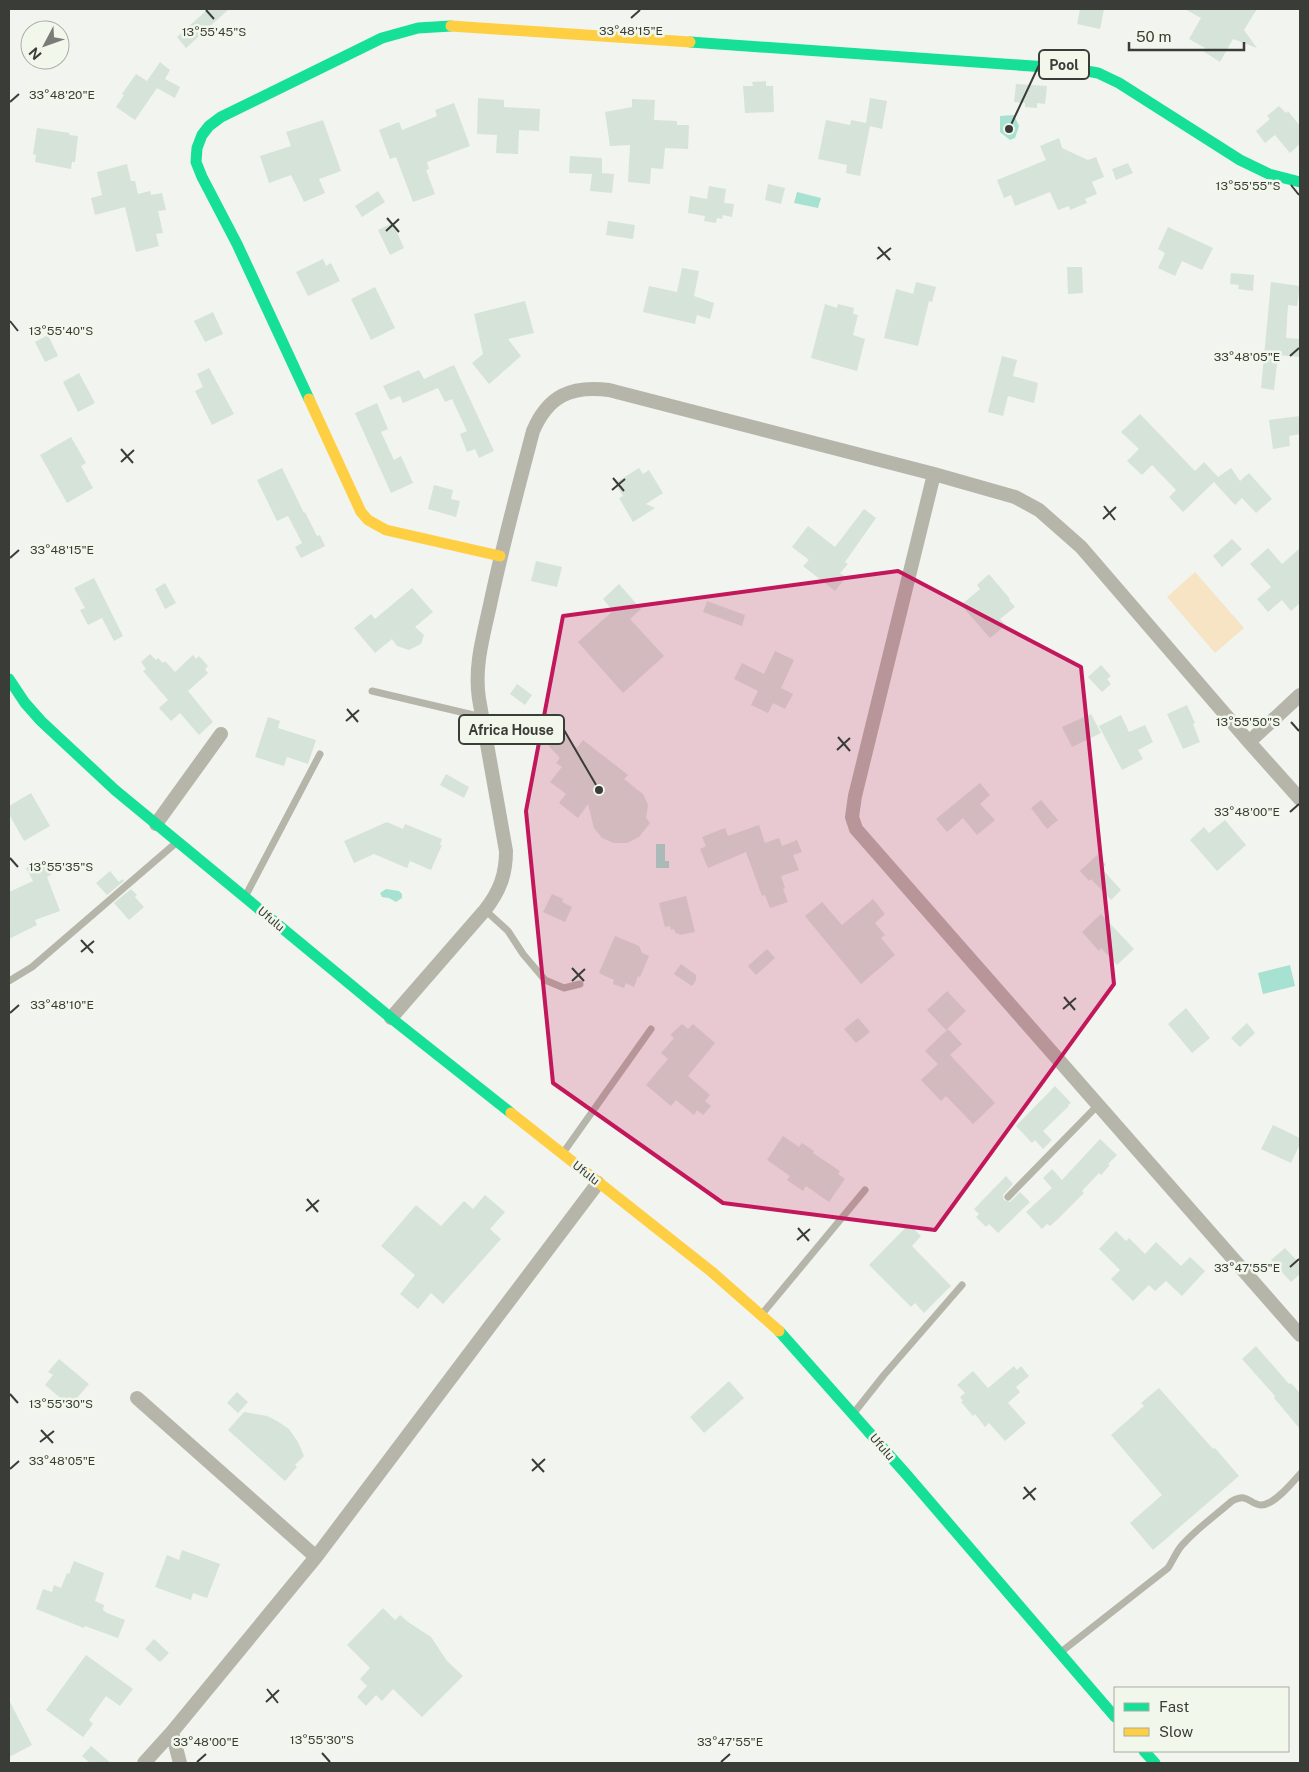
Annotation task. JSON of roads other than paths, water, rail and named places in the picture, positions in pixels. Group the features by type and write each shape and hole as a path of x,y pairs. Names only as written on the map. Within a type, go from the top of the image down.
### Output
{"street":[{"path":"500,556 386,530 368,520 361,512 237,244 196,162 197,148 205,130 221,116 403,29 426,25 456,26 1074,69 1098,73 1120,83 1244,162 1287,181 1300,182"},
{"path":"391,1018 485,910 495,897 505,873 506,856 503,826 477,686 477,664 500,556 533,431 537,421 552,403 562,395 583,388 609,390 934,474 1015,497 1039,510 1060,526 1081,547 1248,742 1300,799"},
{"path":"934,474 852,807 853,823 861,836 1300,1335"},
{"name":"Ufulu","path":"9,679 25,703 41,721 116,790 177,842 391,1018 712,1272 762,1315 853,1414 1114,1716"},
{"path":"1248,742 1300,695"},
{"path":"156,824 221,734"},
{"path":"144,1763 172,1732 316,1557 598,1183"},
{"path":"137,1398 316,1557"},
{"path":"172,1732 180,1763"},
{"path":"1145,1752 1155,1763"}],"lane":[{"path":"372,690 482,717"},
{"path":"245,898 320,754"},
{"path":"9,981 32,967 177,842"},
{"path":"485,910 508,931 522,954 545,980 564,988 580,984"},
{"path":"562,1154 651,1029"},
{"path":"1008,1197 1098,1105"},
{"path":"762,1315 865,1190"},
{"path":"853,1414 884,1374 962,1286"},
{"path":"1060,1653 1168,1568 1185,1541 1232,1501 1239,1497 1247,1498 1262,1505 1269,1503 1300,1474"}],"place":[{"name":"Pool","path":"1009,129"},
{"name":"Africa House","path":"599,790"}]}
